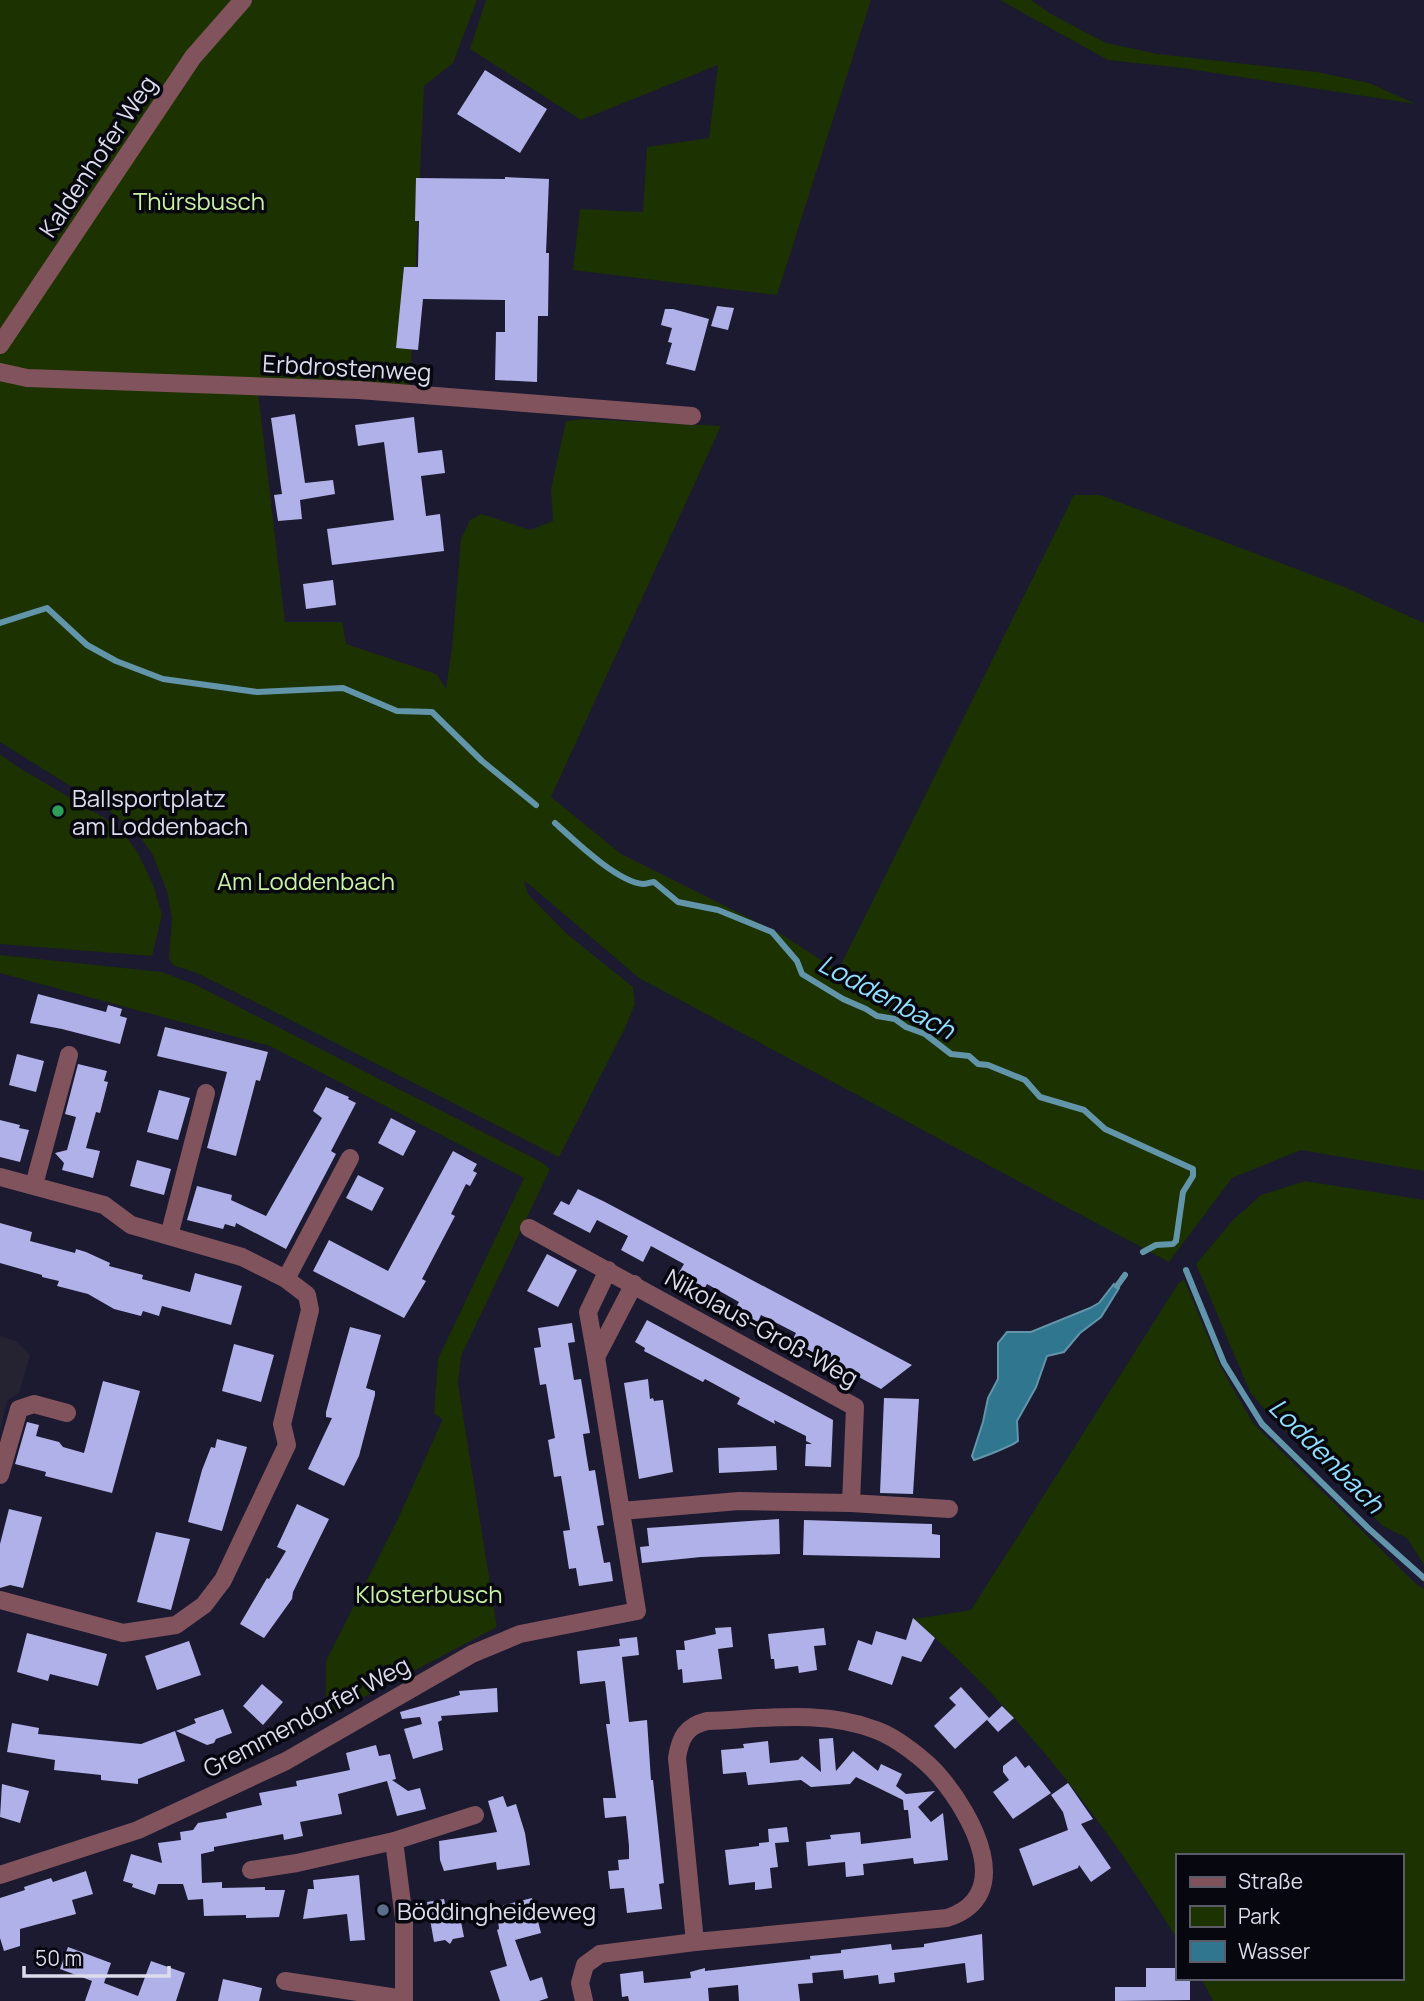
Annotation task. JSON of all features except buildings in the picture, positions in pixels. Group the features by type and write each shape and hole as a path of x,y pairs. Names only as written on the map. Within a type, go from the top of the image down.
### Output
{"street":[{"name":"Kaldenhofer Weg","path":"0,345 192,57 243,0"},
{"name":"Erbdrostenweg","path":"0,372 27,378 359,390 692,415"},
{"path":"34,1185 69,1055"},
{"path":"169,1236 206,1093"},
{"path":"286,1279 350,1158"},
{"path":"0,1177 104,1205 131,1225 242,1257 286,1279 307,1295 310,1310 282,1424 287,1445 223,1580 204,1605 176,1625 123,1633 0,1600"},
{"name":"Nikolaus-Groß-Weg","path":"529,1228 855,1407 850,1503"},
{"path":"608,1270 588,1312 621,1511 739,1501 850,1503 949,1509"},
{"name":"Nikolaus-Groß-Weg","path":"596,1357 634,1284"},
{"path":"0,1475 19,1409 34,1404 67,1413"},
{"name":"Gremmendorfer Weg","path":"0,1875 138,1830 286,1761 472,1654 520,1634 637,1611 621,1511"},
{"path":"584,2001 580,1983 585,1965 600,1954 695,1942 947,1918 962,1913 977,1898 985,1877 983,1857 976,1836 957,1800 939,1775 915,1754 877,1730 827,1717 707,1721 695,1724 686,1731 679,1744 677,1758 695,1942"},
{"path":"251,1870 394,1842 475,1815"},
{"path":"285,1981 404,2000 404,1919 394,1842"}],"shaded area":[{"path":"0,1336 16,1341 30,1355 19,1393 7,1401 0,1430"}],"green space":[{"path":"0,0 477,0 453,63 424,86 410,389 258,392 285,622 342,622 346,644 433,673 446,689 461,539 470,520 482,514 530,530 553,521 551,489 566,421 586,419 721,426 551,797 621,854 781,934 838,971 1074,495 1100,495 1344,587 1424,623 1424,1171 1301,1150 1232,1178 1169,1262 639,978 524,880 528,894 567,934 633,987 635,1004 624,1030 559,1157 199,974 173,965 169,958 172,919 168,894 153,855 136,831 104,807 0,742"},
{"path":"486,0 871,0 777,295 573,270 580,209 643,212 647,147 709,138 718,65 581,120 470,49"},
{"path":"1000,0 1031,0 1051,14 1106,43 1158,54 1317,72 1369,83 1416,104 1182,68 1108,60"},
{"path":"0,754 103,817 124,834 138,853 154,887 162,915 152,956 0,944"},
{"name":"Klosterbusch","path":"0,955 162,972 196,985 550,1169 461,1356 458,1384 497,1627 326,1717 326,1661 397,1521 443,1419 434,1414 438,1359 524,1178 270,1046 0,973"},
{"path":"1305,1181 1424,1200 1424,1565 1407,1538 1383,1526 1272,1418 1250,1392 1196,1264 1233,1220 1261,1195"},
{"path":"1184,1279 1220,1366 1253,1423 1424,1589 1424,2001 1213,2001 1202,1980 1403,1980 1403,1854 1176,1854 1176,1937 1120,1852 1058,1769 989,1691 914,1619 971,1610 1178,1284"}],"water":[{"path":"1114,1284 1119,1288 1101,1317 1080,1333 1064,1352 1047,1356 1036,1387 1017,1421 1018,1441 974,1460 972,1456 988,1398 998,1379 998,1343 1007,1332 1031,1332 1090,1308 1099,1303"}],"waterway":[{"name":"Loddenbach","path":"0,623 47,608 87,645 116,661 163,679 257,692 343,688 397,711 432,712 482,761 536,805"},
{"name":"Loddenbach","path":"555,823 596,859 621,876 643,884 654,882 678,902 718,910 772,932 797,961 802,974 843,999 877,1016 895,1019 906,1027 925,1034 951,1054 969,1056 978,1064 988,1065 1025,1080 1040,1097 1084,1110 1105,1129 1193,1169 1193,1176 1183,1192 1176,1241 1173,1244 1156,1245 1143,1252"},
{"name":"Loddenbach","path":"1186,1270 1224,1363 1262,1424 1368,1528 1424,1578"},
{"path":"1117,1286 1125,1275"}],"place":[{"name":"Ballsportplatz am Loddenbach","path":"58,811"},
{"name":"Böddingheideweg","path":"383,1910"}],"park label":[{"name":"Thürsbusch","path":"199,200"},
{"name":"Am Loddenbach","path":"306,880"}]}
